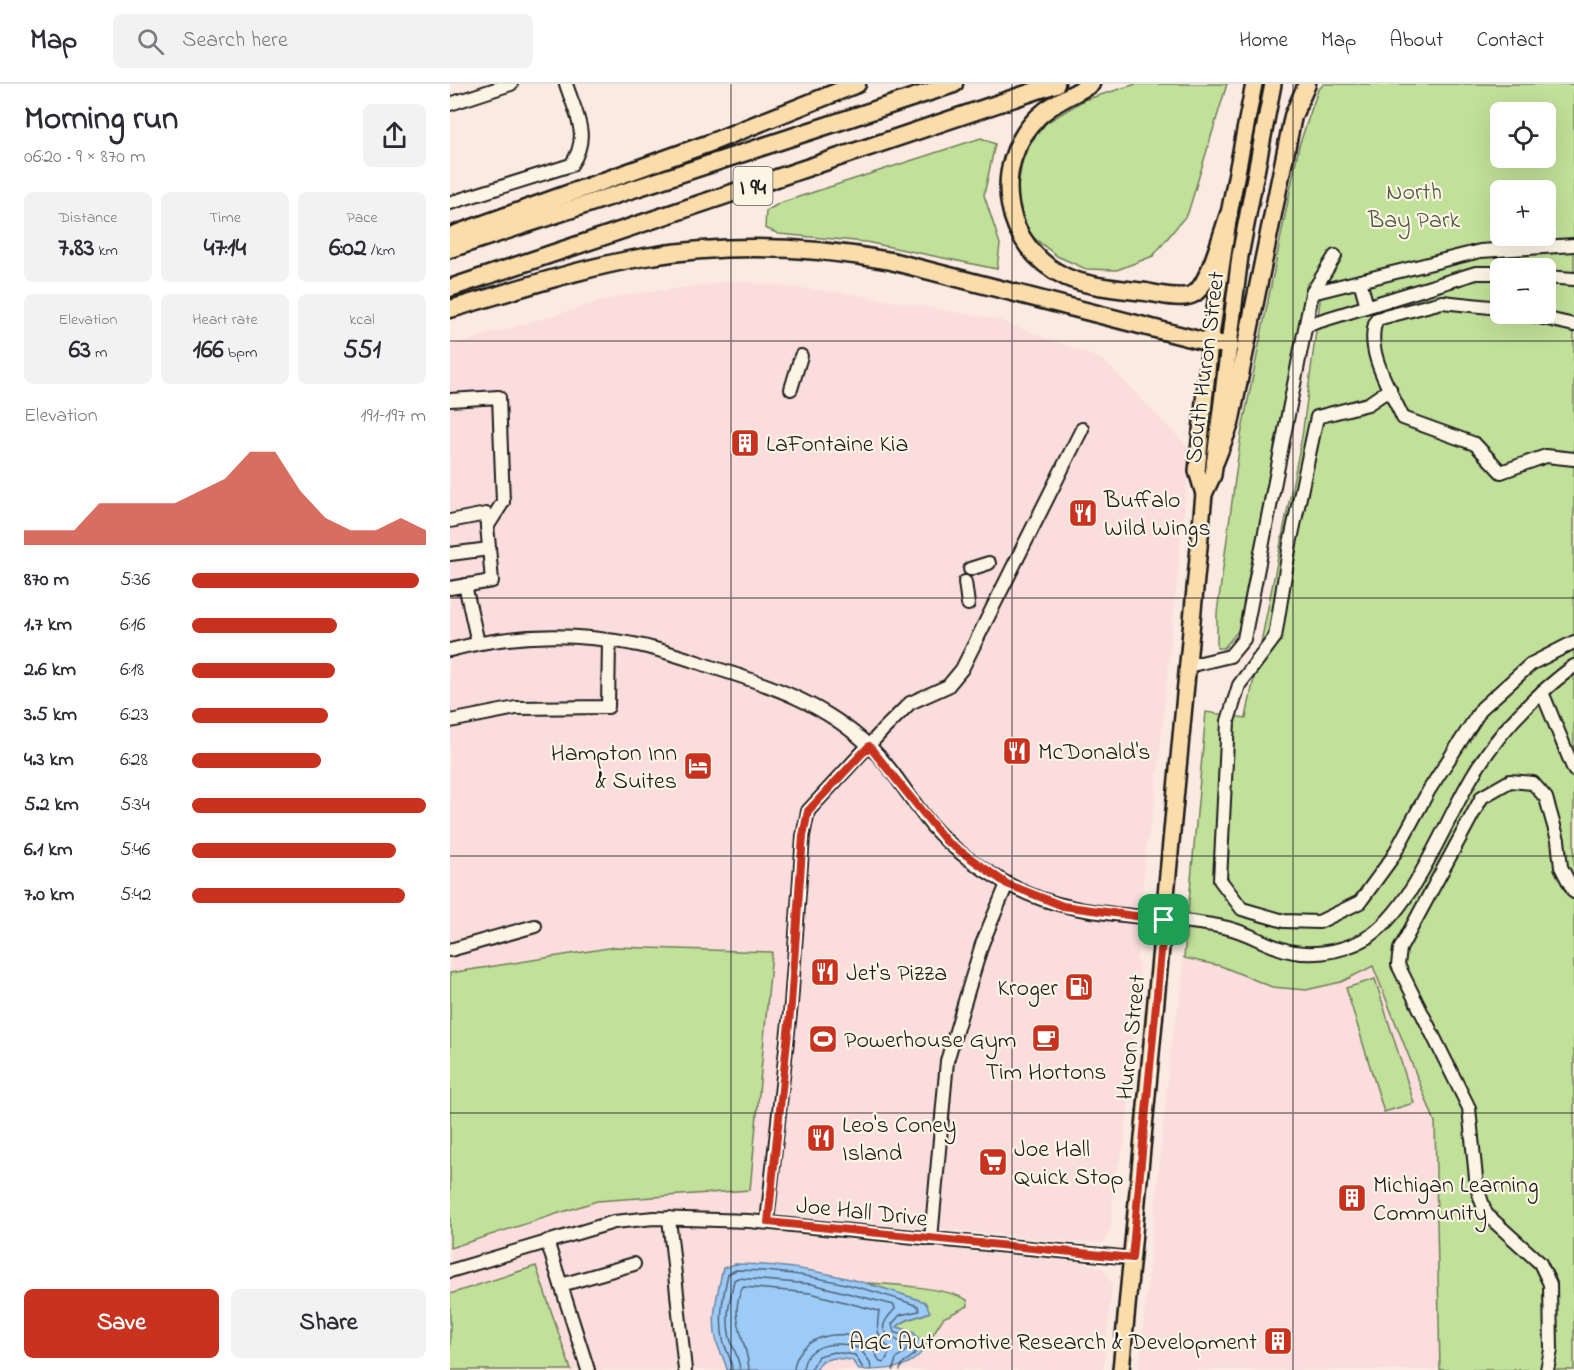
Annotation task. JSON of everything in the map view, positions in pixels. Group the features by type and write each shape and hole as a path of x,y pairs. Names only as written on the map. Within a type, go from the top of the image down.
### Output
{"highway":[{"path":"450,236 707,144 857,84"},
{"name":"I 94","path":"450,249 954,84"},
{"name":"I 94","path":"450,288 1056,84"},
{"path":"1091,84 1051,106 1037,118 1021,139 1010,165 1007,190 1016,230 1028,248 1044,265 1067,277 1084,282 1170,296 1192,294 1203,284 1228,214"},
{"path":"1215,462 1230,424 1291,126 1307,84"},
{"path":"450,309 644,257 714,249 768,247 851,254 891,261 1210,343 1230,345"}],"main road":[{"name":"South Huron Street","path":"1204,494 1197,471 1210,343 1228,214 1254,84"},
{"name":"South Huron Street","path":"1204,494 1213,475 1242,245 1273,84"},
{"name":"Huron Street","path":"1121,1370 1204,494"}],"street":[{"path":"450,104 511,84"},
{"path":"450,203 571,165 579,153 583,137 566,84"},
{"path":"1312,293 1480,251 1574,245"},
{"path":"1188,666 1230,656 1244,639 1312,293 1335,256"},
{"path":"1307,325 1476,273 1490,273"},
{"path":"1556,278 1574,279"},
{"path":"1360,281 1367,306"},
{"path":"1490,307 1442,302 1377,319 1372,329 1377,360 1403,418 1475,444 1501,472 1546,456 1574,459"},
{"path":"1556,321 1574,325"},
{"path":"791,389 801,356"},
{"path":"1390,388 1368,405 1317,417 1290,544 1275,637 1239,685 1228,721 1220,880 1242,909 1284,921 1319,922 1360,902 1392,858 1430,790 1482,708 1531,664 1574,642"},
{"path":"450,400 499,397 503,502 487,527"},
{"path":"768,1222 791,1004 804,828 808,811 910,703 948,686 962,669 1082,429"},
{"path":"450,521 486,514 492,581 450,588"},
{"path":"450,554 489,549"},
{"path":"970,569 989,562"},
{"path":"965,582 968,604"},
{"path":"465,585 478,643"},
{"path":"450,650 478,643 546,636 634,644 784,692 830,715 869,746 946,841 1007,884 1063,906 1231,929 1295,952 1332,951 1363,940 1384,926 1405,897 1475,771 1500,734 1542,692 1574,666"},
{"path":"450,722 516,708 608,707 609,641"},
{"path":"1542,692 1574,770"},
{"path":"1547,1370 1551,1350 1550,1284 1540,1263 1486,1214 1477,1188 1469,1108 1398,965 1405,939 1482,797 1510,781 1533,783 1546,798 1558,840 1561,867 1574,892"},
{"path":"931,1239 946,1061 982,944 1007,884"},
{"path":"450,950 535,926"},
{"path":"669,1218 685,1370"},
{"name":"Joe Hall Drive","path":"450,1271 614,1222 669,1218 768,1222 1132,1258"},
{"path":"547,1241 588,1370"},
{"path":"561,1285 634,1264"}],"shaded area":[{"path":"735,281 850,294 996,319 1103,360 1190,449 1154,807 1146,846 1137,958 1140,978 1124,1145 1115,1174 1110,1228 1106,1238 1101,1243 1089,1243 748,1211 747,1230 1079,1262 1103,1268 1112,1284 1103,1370 450,1370 450,346 620,296"},
{"path":"1184,958 1221,966 1272,987 1341,982 1373,965 1435,1122 1440,1370 1139,1370 1172,1037 1181,998"}],"green space":[{"path":"1136,84 1227,84 1188,213 1153,256 1117,270 1086,269 1057,256 1028,233 1016,198 1024,151 1046,123 1084,100"},
{"name":"North Bay Park","path":"1324,84 1574,84 1574,1370 1440,1370 1435,1122 1373,966 1341,982 1306,990 1272,987 1221,966 1184,958 1206,712 1246,718 1302,437 1323,278 1307,283 1238,631 1224,648 1217,648 1217,613 1241,435 1299,146 1318,90"},
{"path":"981,138 995,144 984,195 1000,244 997,269 866,242 779,234 765,228 766,211 780,203"},
{"path":"615,947 772,952 750,1190 597,1201 450,1248 450,973"},
{"path":"1375,979 1414,1103 1384,1112 1346,988"},
{"path":"536,1266 571,1370 450,1370 450,1294"},
{"path":"867,1283 919,1287 947,1292 967,1300 968,1306 943,1318 925,1347 913,1332 897,1327 929,1312 925,1302"}],"water":[{"path":"735,1264 808,1270 855,1280 925,1302 930,1312 908,1320 897,1327 913,1332 925,1347 913,1360 888,1369 859,1370 852,1360 834,1358 822,1361 816,1370 727,1370 717,1343 714,1324 723,1268"}],"place":[{"name":"LaFontaine Kia","path":"745,443"},
{"name":"Buffalo Wild Wings","path":"1083,513"},
{"name":"McDonald's","path":"1017,751"},
{"name":"Hampton Inn & Suites","path":"698,766"},
{"name":"Jet's Pizza","path":"825,972"},
{"name":"Kroger","path":"1079,987"},
{"name":"Tim Hortons","path":"1046,1038"},
{"name":"Powerhouse Gym","path":"823,1039"},
{"name":"Leo's Coney Island","path":"821,1138"},
{"name":"Joe Hall Quick Stop","path":"993,1162"},
{"name":"Michigan Learning Community","path":"1352,1198"},
{"name":"AGC Automotive Research & Development","path":"1278,1341"}],"route":[{"path":"869,746 946,841 1007,884 1063,906 1164,920 1132,1258 768,1222 791,1004 800,866 808,811 869,746"}]}
